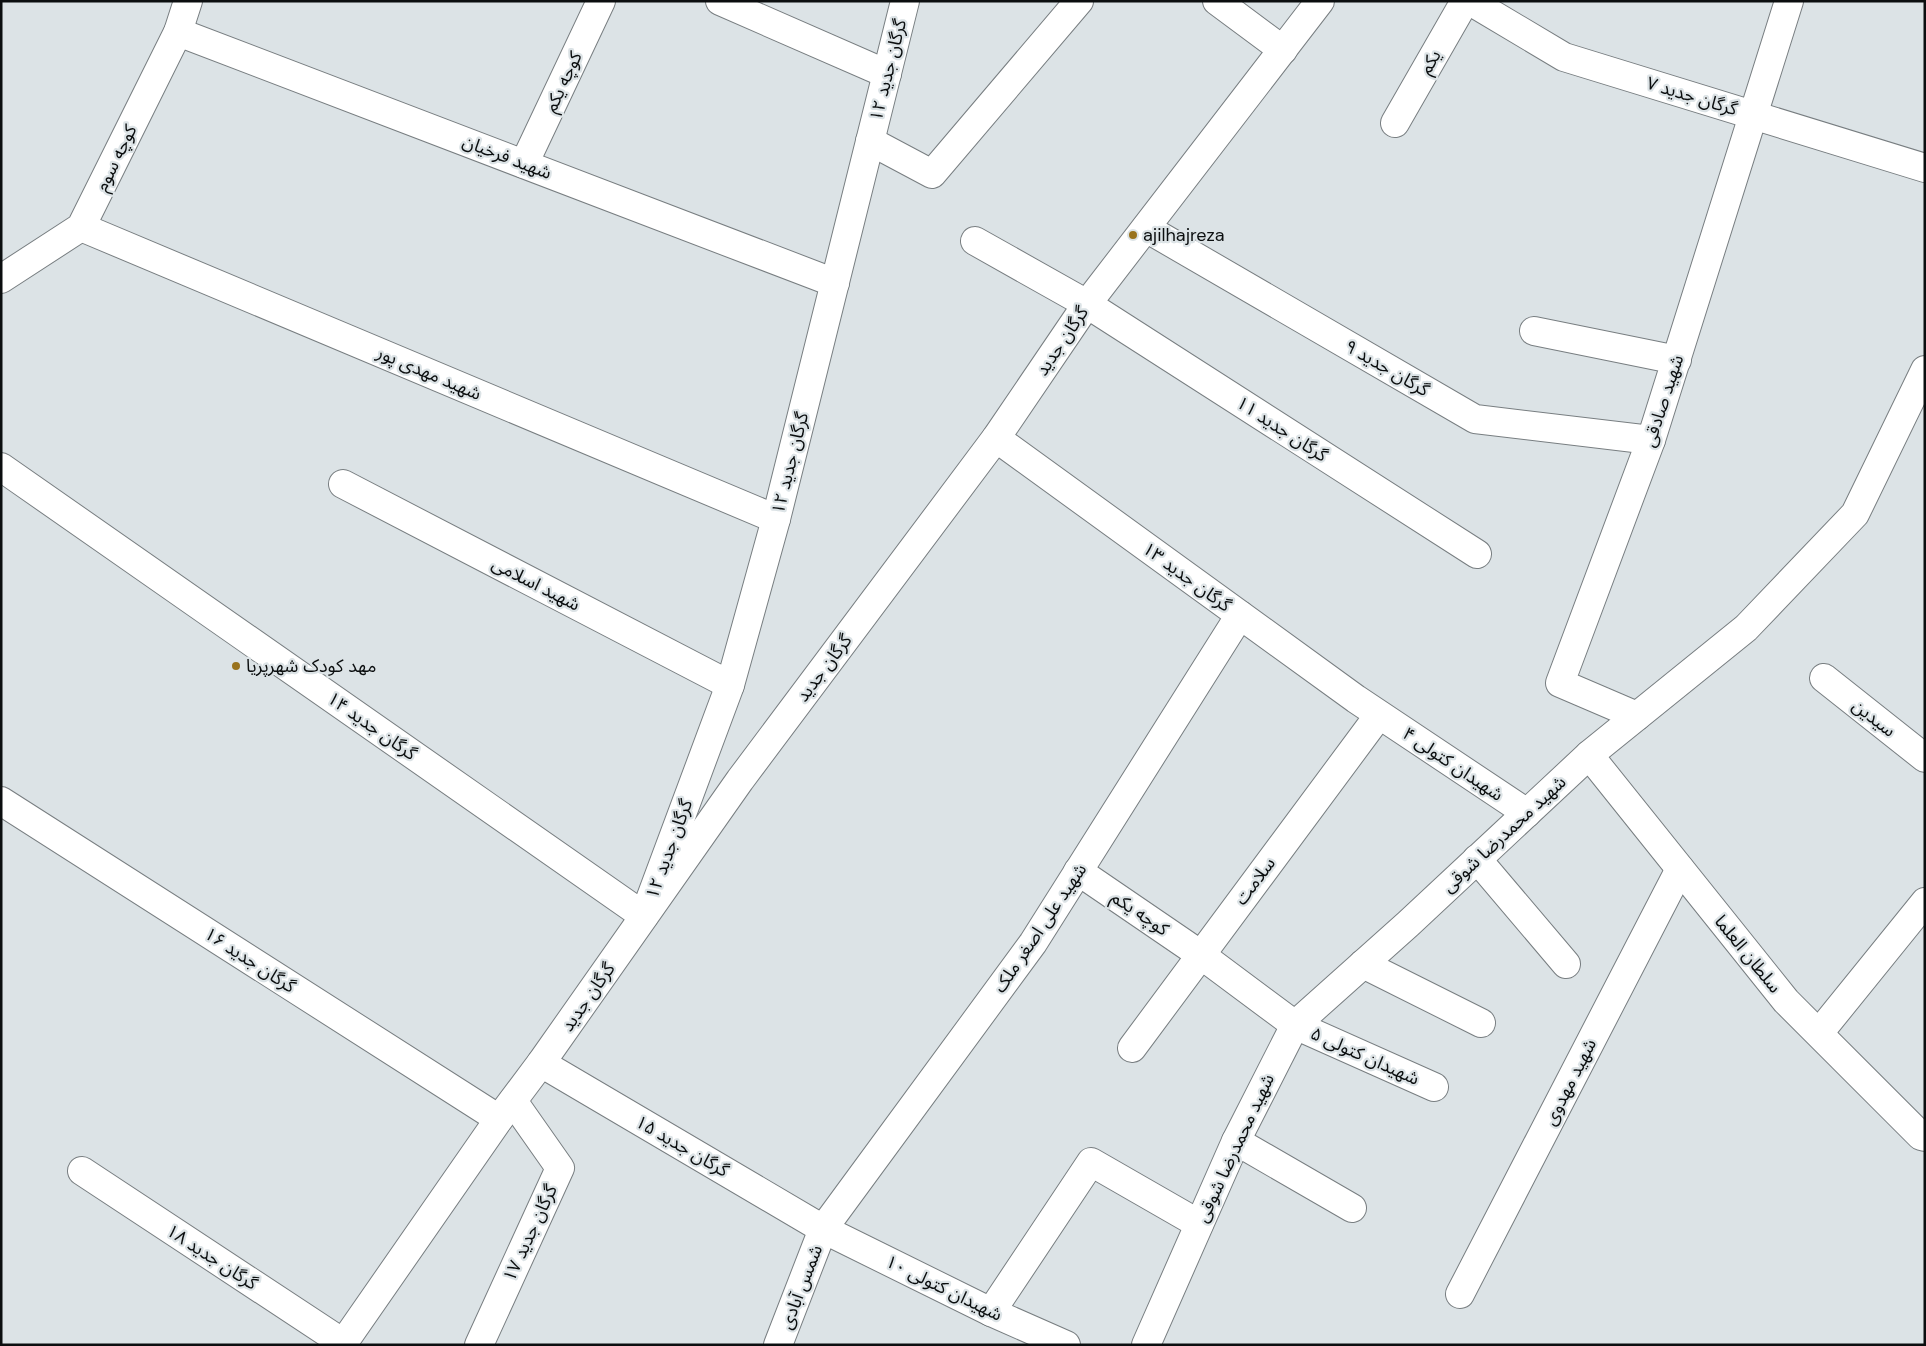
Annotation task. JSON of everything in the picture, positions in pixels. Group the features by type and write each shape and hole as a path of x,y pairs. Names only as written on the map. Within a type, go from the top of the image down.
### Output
{"street":[{"name":"کوچه سوم","path":"81,227 178,32 188,1"},
{"name":"کوچه یکم","path":"524,164 602,1"},
{"path":"720,1 887,74"},
{"name":"گرگان جدید ۱۲","path":"644,916 730,685 776,519 905,1"},
{"path":"870,141 932,174 1079,1"},
{"path":"1217,1 1283,50"},
{"name":"گرگان جدید","path":"342,1344 746,772 996,438 1087,304 1320,1"},
{"name":"یکم","path":"1395,123 1465,1"},
{"name":"گرگان جدید ۷","path":"1470,1 1564,57 1925,168"},
{"name":"شهید صادقی","path":"1637,716 1560,683 1651,440 1789,1"},
{"name":"شهید فرخیان","path":"178,32 835,283"},
{"path":"1,278 81,227"},
{"name":"شهید مهدی پور","path":"81,227 776,519"},
{"name":"گرگان جدید ۹","path":"1146,228 1475,419 1651,440"},
{"name":"گرگان جدید ۱۱","path":"975,241 1087,304 1477,554"},
{"path":"1534,331 1677,360"},
{"name":"شهید محمدرضا شوقی","path":"1146,1345 1236,1141 1295,1026 1478,859 1588,755 1746,628 1855,514 1925,370"},
{"name":"گرگان جدید ۱۳","path":"996,438 1379,715"},
{"name":"گرگان جدید ۱۴","path":"1,467 644,916"},
{"name":"شهید اسلامی","path":"343,484 730,685"},
{"name":"شهید علی اصغر ملک","path":"824,1229 1033,943 1240,615"},
{"name":"سیدین","path":"1824,678 1925,758"},
{"name":"۴ شهیدان کتولی","path":"1379,715 1527,813"},
{"name":"سلامت","path":"1132,1048 1379,715"},
{"name":"سلطان العلما","path":"1588,755 1786,1001 1921,1136 1925,1137"},
{"name":"گرگان جدید ۱۶","path":"1,801 506,1110"},
{"path":"1478,859 1566,964"},
{"name":"شهید مهدوی","path":"1460,1294 1680,869"},
{"name":"کوچه یکم","path":"1078,871 1201,955 1295,1026"},
{"path":"1819,1033 1925,902"},
{"path":"1363,964 1482,1023"},
{"name":"۵ شهیدان کتولی","path":"1295,1026 1434,1087"},
{"name":"۱۵ گرگان جدید","path":"541,1063 824,1229"},
{"name":"۱۷ گرگان جدید","path":"479,1345 560,1168 506,1110"},
{"path":"1236,1141 1352,1208"},
{"path":"991,1312 1091,1162 1199,1224"},
{"name":"۱۸ گرگان جدید","path":"82,1171 342,1344"},
{"name":"۱۰ شهیدان کتولی","path":"824,1229 991,1312 1066,1345"},
{"name":"شمس آبادی","path":"778,1345 824,1229"}],"place":[{"name":"ajilhajreza","path":"1133,235"},
{"name":"مهد کودک شهرپریا","path":"236,666"}]}
